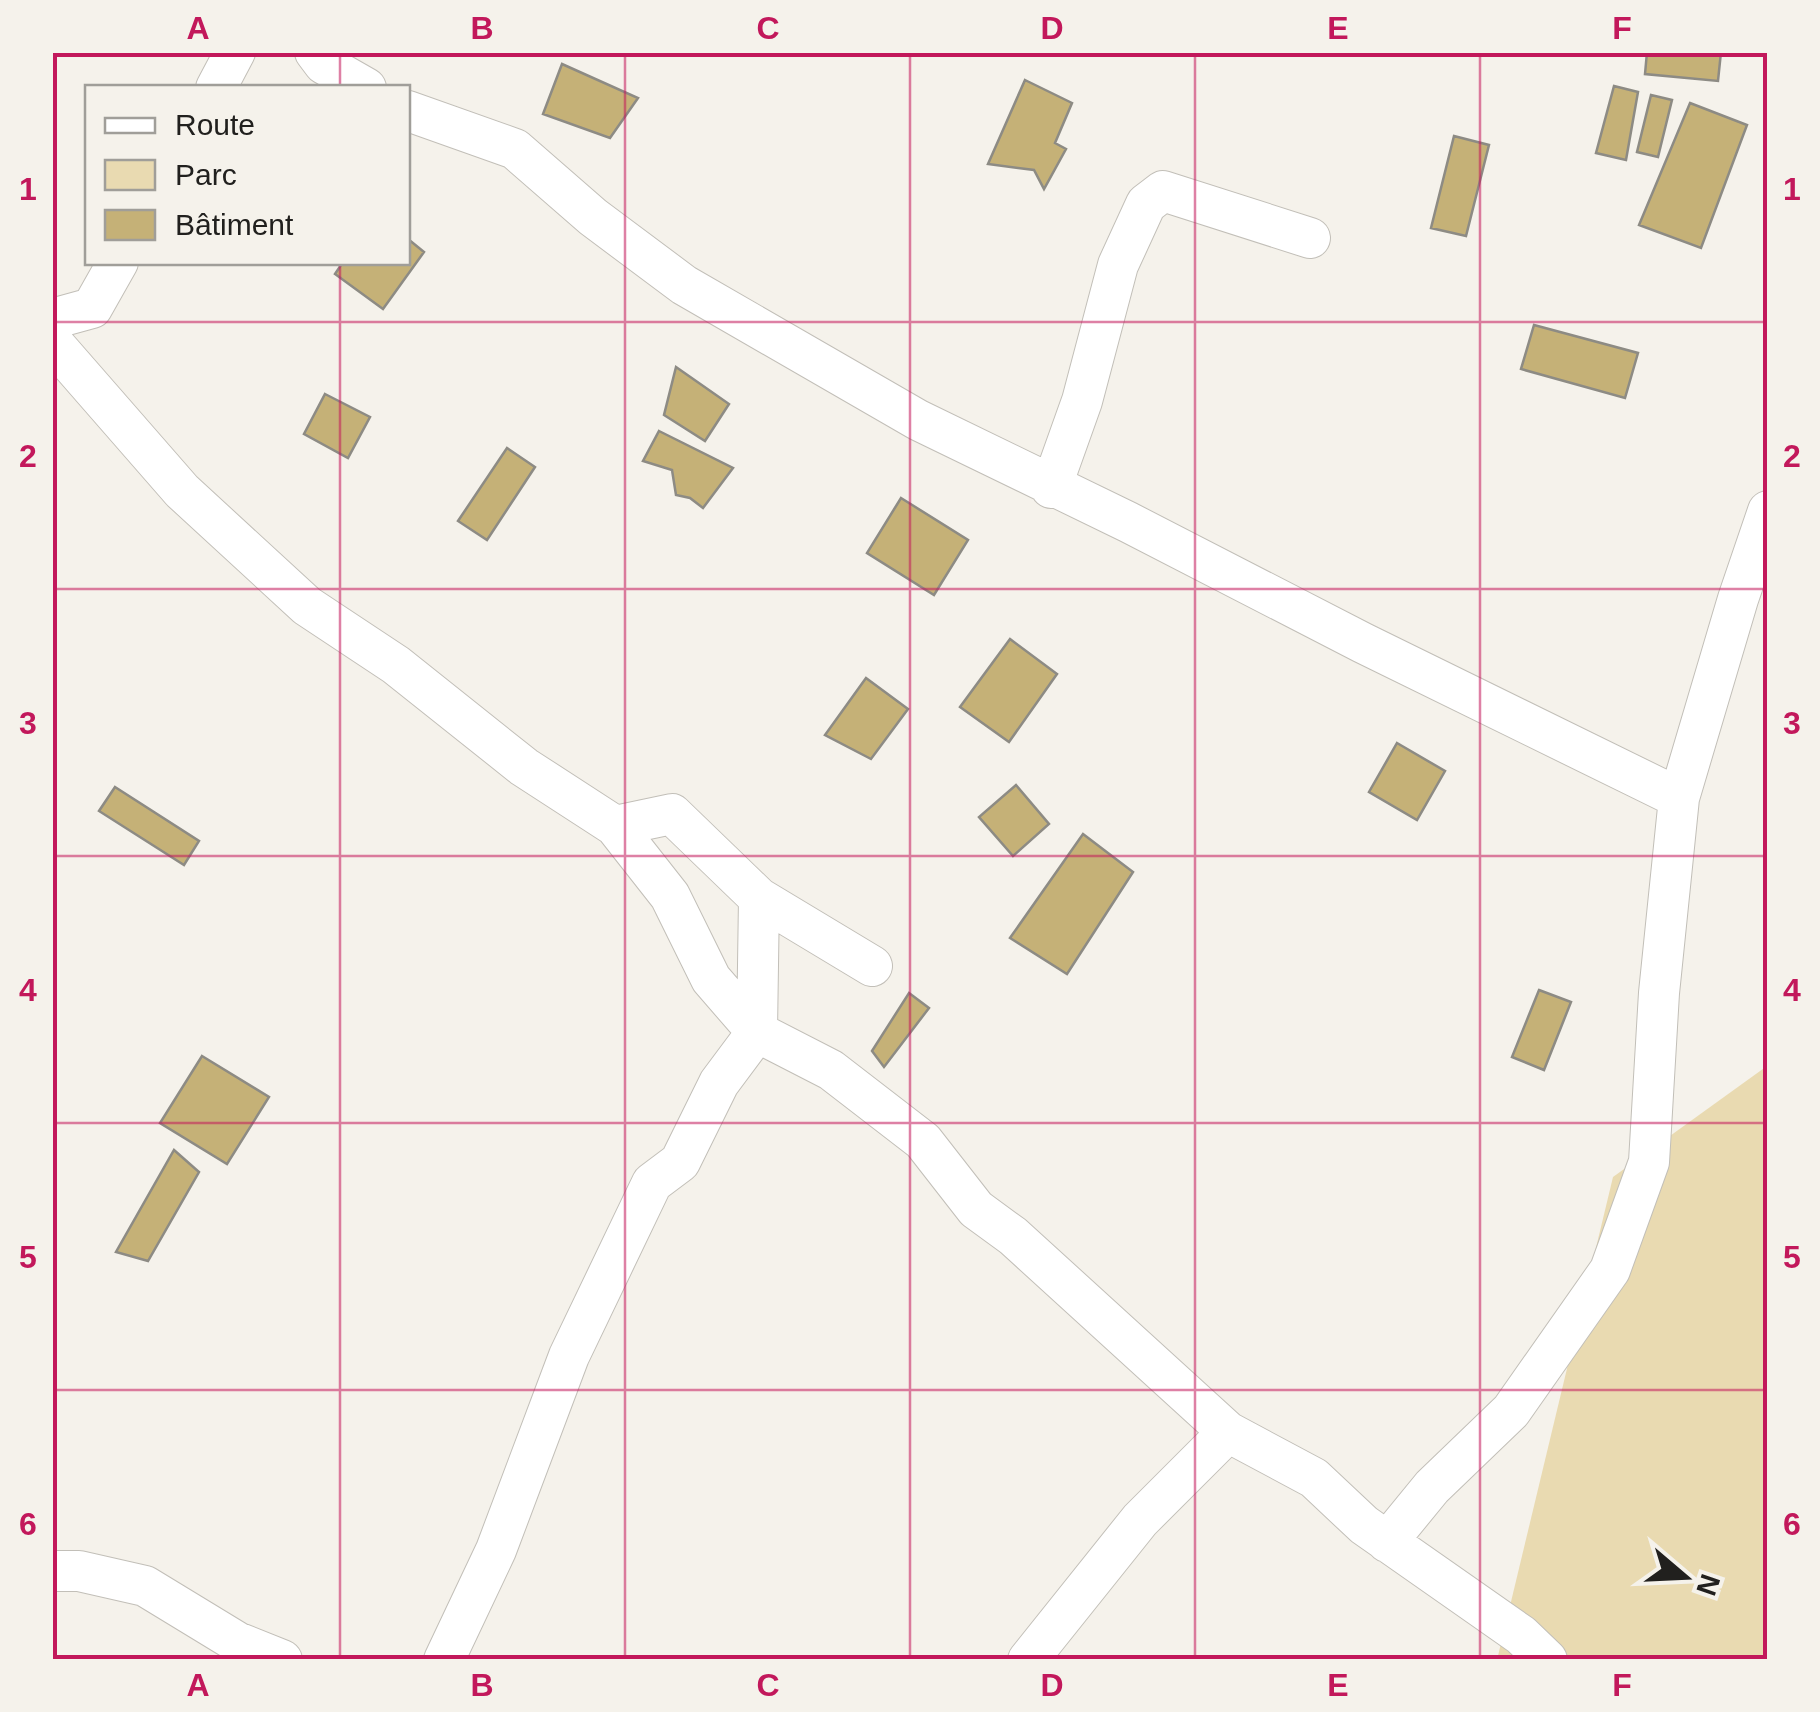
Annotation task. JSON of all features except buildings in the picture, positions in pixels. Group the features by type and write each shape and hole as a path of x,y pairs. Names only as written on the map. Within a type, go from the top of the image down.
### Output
{"street":[{"path":"218,85 235,52"},
{"path":"315,52 324,64 361,85"},
{"path":"410,112 515,148 593,217 684,285 918,420 1362,644 1679,798"},
{"path":"1052,487 1082,401 1118,265 1146,204 1163,191 1310,238"},
{"path":"52,318 92,308 116,265"},
{"path":"52,342 182,490 307,606 396,665 524,767 615,826 670,896 710,978 757,1032 830,1070 923,1141 976,1210 1012,1236 1228,1432 1314,1478 1364,1525 1520,1635 1548,1660"},
{"path":"1387,1542 1432,1487 1511,1411 1610,1270 1649,1162 1679,798 1768,511"},
{"path":"615,826 672,814 759,898 872,966"},
{"path":"444,1660 496,1550 569,1356 652,1184 680,1162 719,1083 757,1032 759,898"},
{"path":"1028,1660 1140,1520 1228,1432"},
{"path":"52,1571 79,1571 145,1586 238,1642 282,1660"}],"green space":[{"path":"1767,1066 1767,1659 1497,1660 1613,1177"}]}
